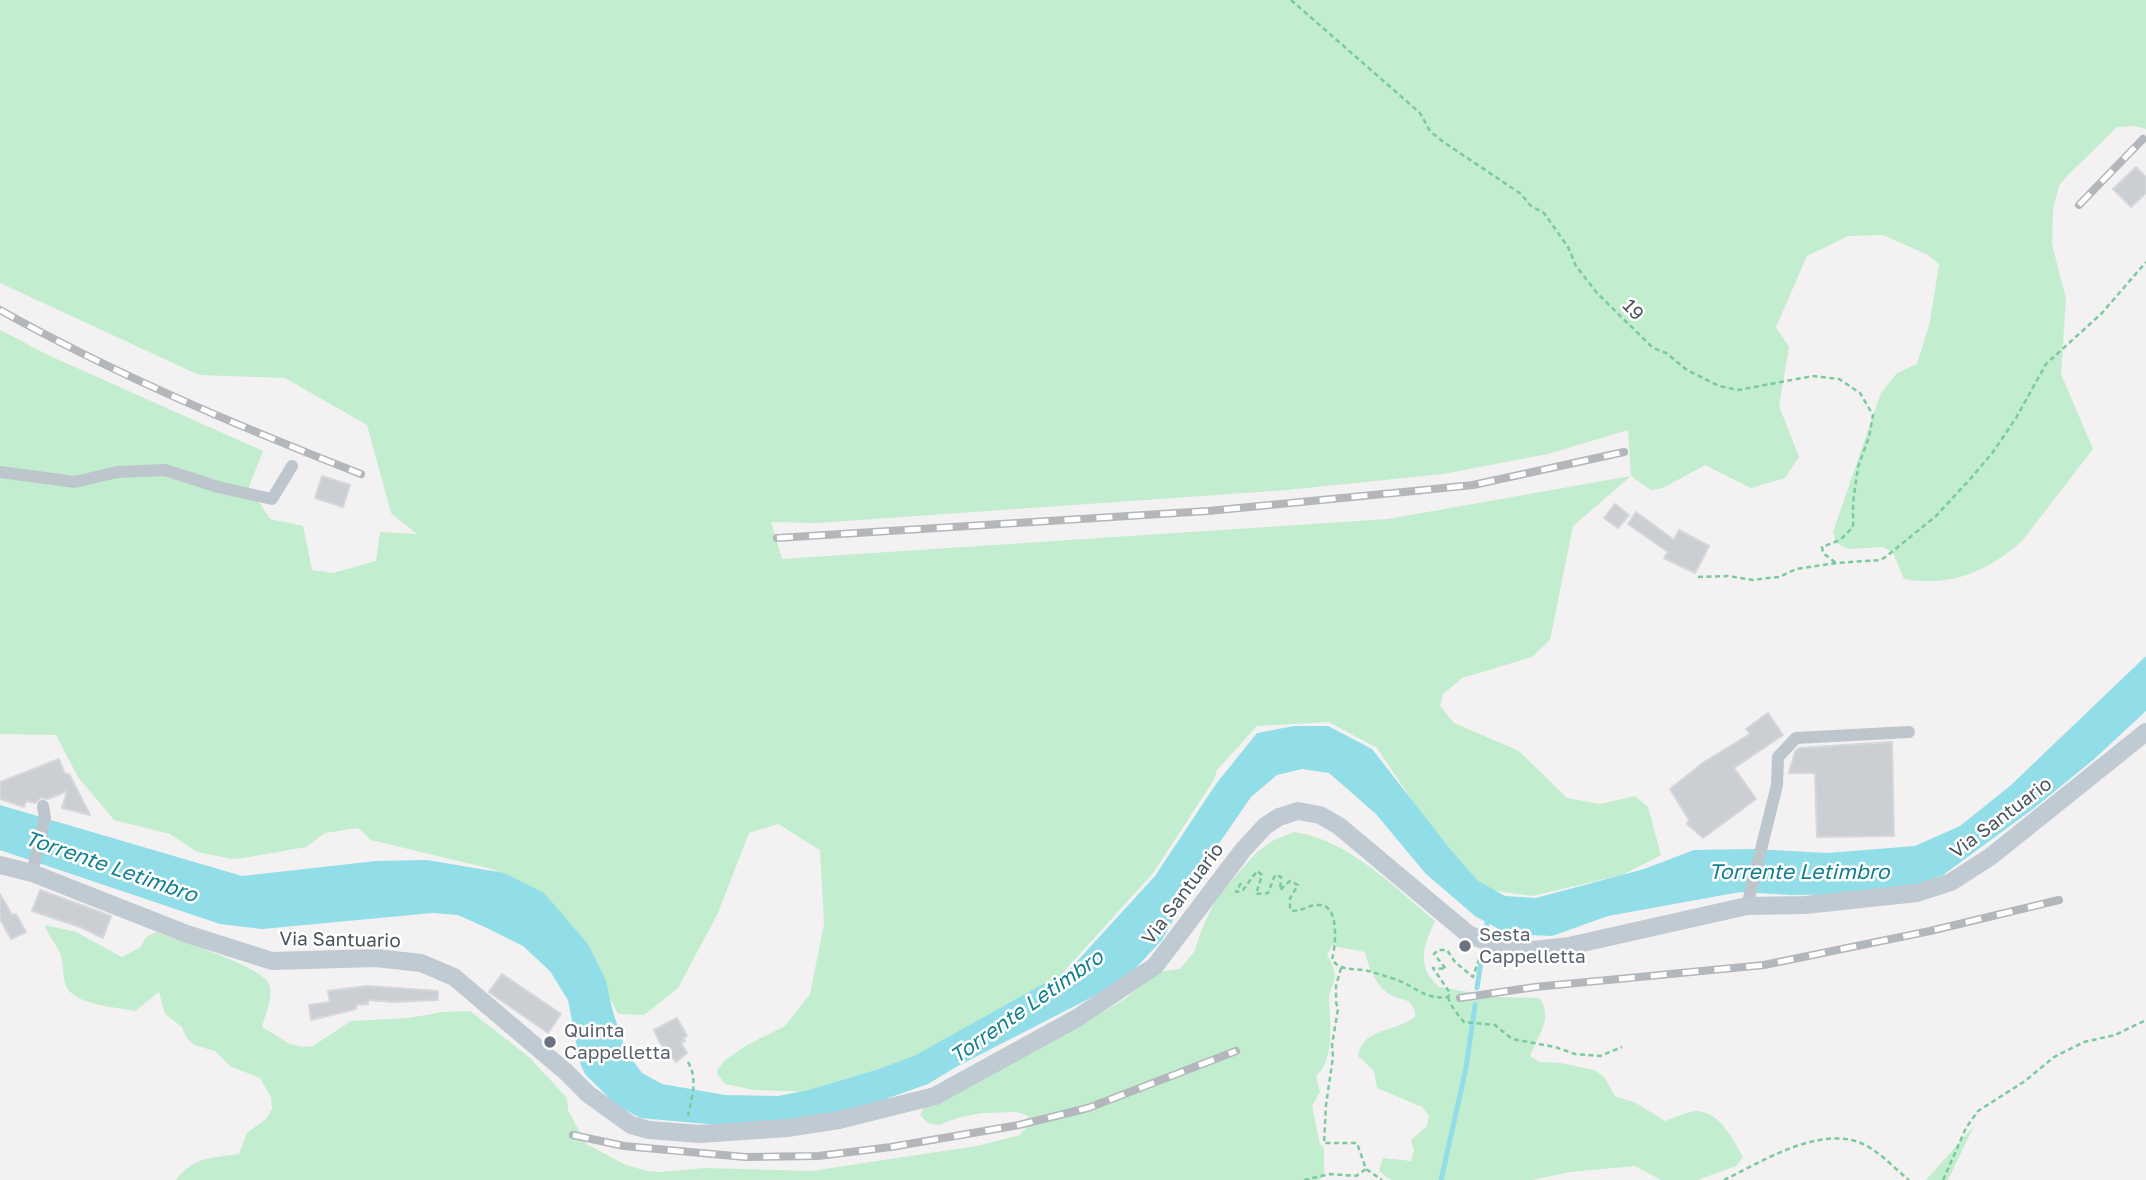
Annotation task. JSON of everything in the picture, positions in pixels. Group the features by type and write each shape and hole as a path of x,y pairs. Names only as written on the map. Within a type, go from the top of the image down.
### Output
{"main road":[{"name":"Via Santuario","path":"0,865 33,868 187,934 272,961 376,958 421,963 454,978 566,1072 588,1094 631,1125 649,1130 685,1133 787,1128 839,1120 935,1096 1077,1018 1155,966 1243,850 1265,826 1279,817 1298,811 1320,815 1339,826 1453,923 1481,940 1534,950 1569,946 1747,906 1805,905 1917,893 1951,882 1990,857 2146,732"}],"street":[{"path":"0,472 75,482 117,472 165,470 218,487 272,499 292,466"},
{"path":"1747,906 1777,786 1778,757 1796,738 1909,732"},
{"path":"33,868 44,812"}],"path":[{"name":"19","path":"1291,0 1394,88 1420,113 1430,131 1513,188 1531,206 1544,213 1568,247 1576,266 1597,293 1653,348 1718,386 1738,390 1813,376 1839,379 1860,393 1874,415 1858,467 1853,527 1847,536 1822,547 1823,553 1836,563"},
{"path":"1698,577 1728,576 1753,580 1779,577 1796,569 1836,563 1881,561 1936,516 1993,452 2030,396 2046,364 2102,313 2146,262"},
{"path":"1241,882 1236,892 1243,890 1257,871 1262,873 1256,894 1266,894 1275,875 1280,875 1280,890 1290,881 1298,885 1290,898 1289,906 1293,912 1317,905 1327,908 1335,923 1332,959 1334,964 1342,968 1366,970 1406,984 1428,996 1448,996"},
{"path":"1481,940 1475,976 1455,962 1447,950 1438,950 1434,954 1446,968 1433,967 1450,990 1448,996 1451,1005 1466,1023 1495,1025 1509,1038 1575,1054 1600,1056 1622,1048"},
{"path":"1342,968 1336,986 1337,1023 1332,1045 1324,1143 1357,1143 1366,1169 1382,1180"},
{"path":"1943,1180 1966,1128 1978,1111 2025,1081 2054,1057 2084,1042 2115,1035 2146,1020"},
{"path":"685,1126 692,1094 692,1070 688,1062"},
{"path":"1724,1180 1792,1148 1833,1137 1852,1139 1868,1146 1909,1180"},
{"path":"1304,1180 1330,1174 1356,1176 1366,1169"}],"green space":[{"path":"0,0 2146,0 2146,129 2135,126 2117,127 2066,177 2059,186 2053,209 2052,244 2066,299 2061,374 2093,449 2022,541 1982,569 1953,579 1937,581 1904,579 1893,553 1883,547 1848,549 1836,543 1833,532 1881,393 1897,373 1917,364 1930,322 1939,264 1928,255 1883,235 1848,236 1807,256 1776,327 1789,347 1779,406 1799,457 1785,478 1751,488 1705,465 1663,488 1651,490 1631,476 1573,526 1550,640 1532,657 1462,678 1443,694 1440,706 1454,723 1519,751 1567,798 1600,804 1635,796 1648,807 1661,855 1622,875 1532,896 1483,889 1423,817 1377,748 1329,722 1257,726 1217,770 1214,780 1153,873 1059,977 902,1065 813,1092 754,1090 725,1084 716,1072 725,1060 747,1045 785,1026 810,994 824,924 820,850 778,824 749,833 718,913 678,988 644,1015 618,1014 579,936 541,894 492,869 371,840 358,828 325,833 306,847 243,858 232,859 197,852 170,834 114,820 78,777 56,735 0,734 0,330 50,356 263,451 249,487 270,519 303,526 312,570 333,573 376,561 380,532 417,534 391,513 367,425 285,378 199,375 0,283","holes":["1628,430 1631,476 1388,519 782,559 771,522 817,523 1287,490 1443,474 1548,454"]},
{"path":"1294,832 1315,837 1352,855 1387,880 1435,921 1425,947 1424,963 1431,979 1439,987 1498,997 1539,998 1545,1019 1530,1056 1539,1062 1594,1070 1604,1077 1615,1096 1636,1103 1665,1121 1694,1111 1706,1113 1720,1122 1743,1157 1736,1166 1698,1180 1661,1180 1635,1166 1570,1172 1532,1180 1392,1180 1386,1177 1379,1170 1383,1158 1411,1161 1414,1151 1411,1140 1427,1126 1429,1116 1422,1107 1377,1088 1374,1071 1358,1056 1366,1040 1407,1022 1415,1017 1415,1011 1410,1002 1383,989 1371,971 1365,952 1332,946 1327,955 1335,976 1329,997 1329,1050 1322,1069 1316,1076 1320,1092 1312,1106 1320,1144 1324,1148 1324,1175 1319,1180 176,1180 197,1162 239,1154 247,1133 266,1119 272,1109 271,1097 260,1078 230,1066 215,1051 194,1045 186,1037 182,1027 165,1014 159,992 135,1011 96,1004 70,992 66,986 60,953 45,925 76,932 122,957 141,947 146,937 156,932 251,969 263,977 270,989 270,1000 262,1027 290,1044 302,1047 313,1046 351,1021 470,1011 529,1057 567,1098 568,1110 586,1144 626,1165 659,1172 705,1168 811,1171 977,1146 1020,1135 1027,1127 1028,1116 1017,1112 983,1113 960,1117 939,1125 928,1123 920,1115 925,1105 947,1098 1052,1042 1126,998 1157,972 1180,969 1194,952 1217,897 1257,852 1274,840"},
{"path":"1974,1126 1948,1180 1926,1180"}],"water":[{"name":"Torrente Letimbro","path":"2146,656 2146,711 2093,760 2033,809 1943,875 1904,889 1854,894 1740,892 1608,916 1552,936 1508,934 1475,916 1425,873 1376,814 1329,773 1302,769 1277,775 1251,797 1204,865 1162,940 1133,971 1100,993 928,1084 863,1107 791,1119 718,1125 640,1118 615,1104 585,1074 580,1063 568,1000 550,971 523,946 458,915 432,913 262,929 220,924 0,850 0,805 242,876 376,861 427,860 504,873 544,893 588,944 606,981 626,1051 642,1073 662,1084 725,1095 778,1096 809,1090 916,1055 1070,969 1155,876 1216,784 1257,733 1294,726 1328,726 1372,749 1478,881 1505,896 1536,898 1644,869 1694,850 1753,849 1827,853 1915,846 1960,826 2010,786"}],"building":[{"path":"2136,167 2146,177 2146,193 2131,207 2113,189"},
{"path":"322,476 350,485 343,507 315,498"},
{"path":"1615,504 1629,515 1618,528 1604,518"},
{"path":"1636,512 1674,540 1679,530 1709,546 1695,573 1664,558 1668,552 1628,524"},
{"path":"1768,713 1783,735 1734,768 1756,799 1703,838 1687,824 1689,820 1670,789 1704,762 1750,734 1746,729"},
{"path":"1892,742 1894,836 1817,837 1815,773 1789,773 1795,752 1799,748"},
{"path":"59,759 90,815 62,808 67,791 48,799 41,798 35,803 26,801 24,807 0,799 0,782"},
{"path":"40,890 111,916 103,938 80,927 32,911"},
{"path":"0,894 26,932 11,939 0,919"},
{"path":"502,974 561,1014 548,1033 489,992"},
{"path":"367,986 438,991 438,1000 368,1000 368,1004 356,1005 356,1009 311,1020 309,1005 330,1002 328,991"},
{"path":"677,1018 687,1036 681,1043 687,1053 676,1062 659,1041 654,1030"}],"waterway":[{"path":"1486,930 1488,916"},
{"path":"1477,988 1482,955"},
{"path":"1441,1180 1466,1068 1475,1005"}],"railway":[{"path":"2079,205 2143,139"},
{"path":"0,310 88,356 178,398 361,474"},
{"path":"777,538 1208,511 1414,491 1473,485 1624,452"},
{"path":"1460,998 1535,987 1764,965 1930,931 2059,900"},
{"path":"573,1135 624,1146 745,1157 818,1156 891,1147 1019,1125 1088,1108 1236,1051"}],"place":[{"name":"Sesta Cappelletta","path":"1465,946"},
{"name":"Quinta Cappelletta","path":"550,1042"}]}
